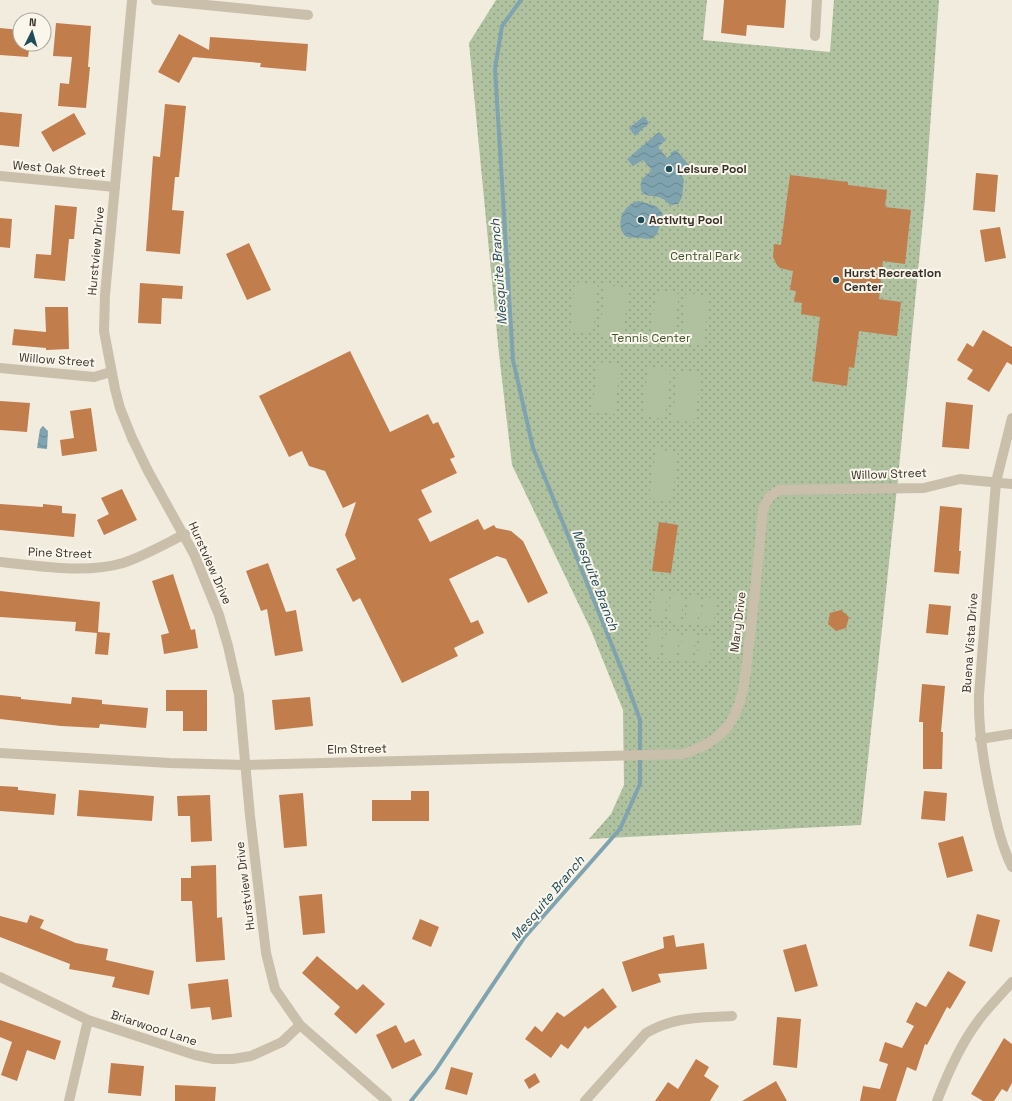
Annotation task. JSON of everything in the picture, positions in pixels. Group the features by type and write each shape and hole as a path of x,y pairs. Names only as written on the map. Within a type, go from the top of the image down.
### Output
{"street":[{"name":"Hurstview Drive","path":"132,0 105,295 104,331 111,372 120,408 132,438 148,471 185,534 219,615 228,646 239,696 265,946 271,978 275,989 300,1025 385,1099"},
{"path":"156,0 308,15"},
{"path":"815,36 817,0"},
{"name":"West Oak Street","path":"0,176 115,187"},
{"name":"Willow Street","path":"0,368 94,377 111,372"},
{"name":"Buena Vista Drive","path":"1012,418 996,482 979,695 980,739 1000,836 1012,867"},
{"name":"Willow Street","path":"769,497 779,490 924,488 960,479 1012,484"},
{"name":"Mary Drive","path":"711,741 723,732 732,721 738,707 746,663 763,509 769,497"},
{"name":"Pine Street","path":"0,562 57,568 96,567 123,563 185,534"},
{"path":"980,739 1012,734"},
{"name":"Elm Street","path":"0,753 170,763 246,765 683,754 700,748 711,741"},
{"name":"Briarwood Lane","path":"0,977 88,1020 195,1055 214,1059 233,1059 251,1056 282,1042 300,1025"},
{"path":"937,1101 956,1059 973,1029 1012,982"},
{"path":"585,1101 646,1033 680,1018 732,1016"},
{"path":"69,1101 88,1020"}],"green space":[{"name":"Central Park","path":"496,0 707,0 703,40 830,52 834,0 939,0 925,199 897,488 861,825 589,839 611,814 624,785 623,710 590,628 512,465 499,354 469,43"},
{"path":"575,282 598,284 593,333 570,331"},
{"path":"605,285 629,288 623,337 600,334"},
{"name":"Tennis Center","path":"656,291 679,294 673,343 650,340"},
{"path":"686,293 709,296 704,345 681,343"},
{"path":"598,362 620,364 615,414 592,411"},
{"path":"648,367 671,370 665,419 642,416"},
{"path":"678,371 701,373 695,422 672,420"},
{"path":"656,449 678,452 672,501 649,498"},
{"path":"655,591 668,592 664,620 651,619"},
{"path":"671,593 684,595 680,623 668,621"},
{"path":"688,595 701,597 697,625 685,623"},
{"path":"704,597 717,599 713,627 700,625"},
{"path":"651,628 663,630 660,658 647,656"},
{"path":"667,630 680,632 676,660 663,658"},
{"path":"683,632 696,634 692,662 679,660"},
{"path":"700,634 712,636 709,664 696,662"}],"water":[{"path":"644,116 649,123 635,136 629,128"},
{"name":"Leisure Pool","path":"659,132 666,140 658,147 667,158 671,155 670,153 676,150 690,166 686,172 685,171 681,174 684,180 682,196 678,204 670,205 665,200 644,194 641,189 642,179 652,170 643,160 633,166 627,159"},
{"name":"Activity Pool","path":"639,201 656,206 662,212 662,220 657,234 651,239 627,237 623,233 621,227 620,222 624,211 628,206"},
{"path":"43,426 48,431 47,449 37,448 40,429"}],"building":[{"path":"724,0 786,0 784,28 747,25 746,36 721,33"},
{"path":"56,23 91,26 88,67 90,67 86,108 58,106 60,83 69,84 72,57 53,56"},
{"path":"0,28 12,29 12,52 29,52 28,57 0,55"},
{"path":"179,34 209,50 210,37 308,44 306,71 260,67 261,63 193,57 179,83 158,72"},
{"path":"165,104 186,106 179,177 175,177 172,210 184,211 180,254 146,251 153,156 160,157"},
{"path":"0,112 22,114 19,147 0,145"},
{"path":"74,113 86,134 53,152 41,132"},
{"path":"976,173 998,175 995,212 973,210"},
{"name":"Hurst Recreation Center","path":"790,175 848,182 848,185 887,190 885,207 911,210 905,264 883,261 879,299 901,302 897,336 859,331 854,368 849,367 847,386 812,381 820,317 801,314 802,303 794,302 796,291 790,290 793,271 780,268 773,257 774,244 781,245"},
{"path":"55,205 77,207 74,239 69,239 65,281 34,278 36,254 51,255"},
{"path":"0,218 12,219 10,248 0,247"},
{"path":"1000,227 1006,258 985,262 980,230"},
{"path":"249,243 271,290 247,300 226,254"},
{"path":"140,283 183,286 182,299 162,298 161,324 138,323"},
{"path":"45,307 68,307 69,349 46,350 46,348 12,345 14,329 46,332"},
{"path":"983,330 1012,347 1012,365 1007,362 989,392 967,379 973,370 957,360 967,343 973,347"},
{"path":"350,351 390,432 428,414 433,424 438,422 455,457 450,459 457,473 421,490 432,512 418,519 430,542 478,519 484,530 494,525 496,528 511,531 523,541 548,593 528,603 506,559 497,556 449,579 471,623 478,620 484,633 454,648 458,656 402,683 360,598 353,602 336,569 356,559 345,535 356,502 343,508 325,471 309,466 302,451 289,457 259,396"},
{"path":"0,401 30,403 27,432 0,430"},
{"path":"946,402 973,405 969,449 942,447"},
{"path":"91,408 97,451 62,456 60,440 74,438 70,411"},
{"path":"122,489 137,520 104,535 97,520 109,514 101,498"},
{"path":"0,504 43,507 43,504 62,506 62,513 76,514 74,537 0,530"},
{"path":"940,506 962,508 959,574 934,572"},
{"path":"659,522 678,525 671,573 652,571"},
{"path":"268,563 286,612 296,610 303,651 275,656 267,609 261,611 246,571"},
{"path":"173,574 191,630 195,629 198,648 164,654 161,635 169,633 152,581"},
{"path":"0,591 100,602 98,632 110,633 108,655 95,654 97,633 75,631 76,622 0,617"},
{"path":"929,604 951,606 948,635 926,633"},
{"path":"841,610 849,617 846,628 836,631 828,624 830,613"},
{"path":"922,684 945,686 941,732 943,732 942,769 923,769 923,722 919,722"},
{"path":"166,690 207,690 207,731 183,731 183,711 166,711"},
{"path":"0,695 21,697 21,699 71,704 72,697 102,700 102,704 148,708 146,728 100,724 99,728 61,726 0,719"},
{"path":"310,697 313,726 275,730 272,700"},
{"path":"0,786 18,787 18,790 56,794 54,815 0,811"},
{"path":"79,790 154,796 152,821 77,816"},
{"path":"411,791 429,791 429,821 372,821 372,800 411,800"},
{"path":"924,791 947,793 945,821 921,819"},
{"path":"303,793 307,846 284,848 279,795"},
{"path":"210,795 212,841 191,842 190,816 178,816 177,796"},
{"path":"963,836 973,871 947,878 938,843"},
{"path":"216,865 217,918 222,917 225,960 196,962 192,901 181,901 181,878 191,878 191,866"},
{"path":"322,894 325,933 303,935 299,896"},
{"path":"977,914 1000,920 992,952 969,946"},
{"path":"30,915 44,920 40,928 76,943 108,949 106,960 154,971 149,995 112,987 115,977 69,969 70,964 0,937 0,916 27,923"},
{"path":"420,919 439,927 431,947 412,939"},
{"path":"674,935 676,947 704,943 707,969 658,974 661,982 632,992 622,962 664,948 663,937"},
{"path":"806,944 818,986 795,992 783,950"},
{"path":"317,956 357,990 363,984 385,1004 356,1034 334,1014 340,1007 302,973"},
{"path":"948,971 966,982 950,1009 947,1007 927,1045 925,1044 916,1071 907,1067 896,1101 860,1101 863,1086 880,1089 888,1064 879,1061 885,1042 902,1048 914,1026 906,1022 916,1002 926,1007"},
{"path":"228,979 232,1017 212,1020 210,1007 191,1009 188,984"},
{"path":"603,988 617,1007 588,1029 585,1026 568,1049 561,1044 551,1058 525,1039 535,1026 542,1032 557,1012 564,1017"},
{"path":"777,1017 801,1019 797,1068 773,1065"},
{"path":"0,1020 61,1041 55,1060 27,1050 17,1081 1,1075 12,1042 0,1037"},
{"path":"396,1025 405,1043 414,1039 422,1055 392,1069 376,1035"},
{"path":"1004,1038 1012,1044 1012,1083 1007,1092 1002,1089 994,1101 983,1101 971,1094"},
{"path":"696,1059 709,1067 704,1076 719,1086 710,1101 655,1101 668,1082 678,1089"},
{"path":"111,1063 144,1066 141,1096 108,1093"},
{"path":"451,1067 473,1073 467,1095 445,1089"},
{"path":"535,1073 540,1082 529,1089 524,1080"},
{"path":"776,1081 787,1101 742,1101"},
{"path":"175,1085 216,1087 215,1101 175,1101"}],"waterway":[{"name":"Mesquite Branch","path":"411,1101 435,1071 524,938 620,829 640,784 640,720 623,673 533,448 513,360 495,69 502,26 521,0"}],"place":[{"name":"Leisure Pool","path":"669,169"},
{"name":"Activity Pool","path":"641,220"},
{"name":"Hurst Recreation Center","path":"836,280"}]}
